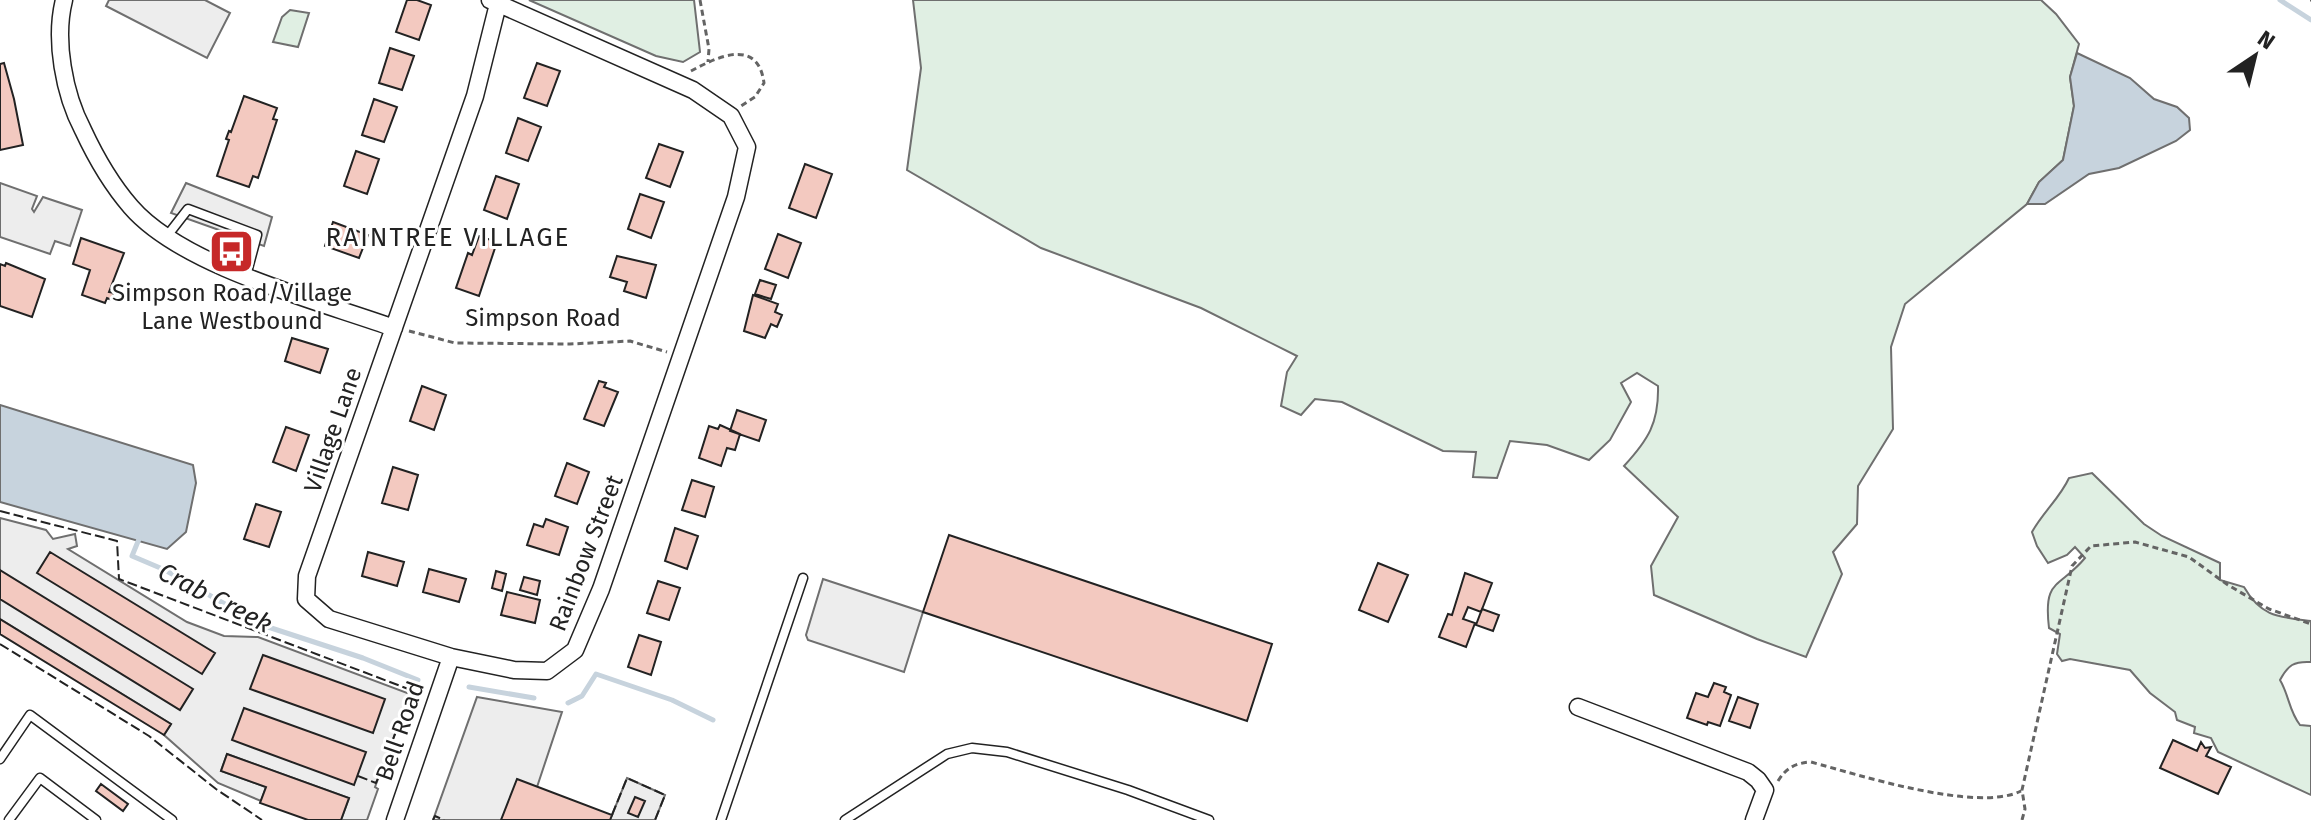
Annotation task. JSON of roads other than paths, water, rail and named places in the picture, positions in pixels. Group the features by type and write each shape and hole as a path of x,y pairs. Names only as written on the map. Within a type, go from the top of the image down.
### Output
{"street":[{"path":"64,0 61,48 72,110 99,164 133,209 177,245 246,276 394,328"},
{"name":"Village Lane","path":"306,599 307,576 475,96 494,2 693,90 731,116 747,147 736,197"},
{"name":"Rainbow Street","path":"306,599 329,619 451,657 514,670 547,671 575,650 601,589 736,197"},
{"name":"Bell Road","path":"395,820 451,657"},
{"path":"1578,707 1748,772 1769,789 1754,820"}],"lane":[{"path":"167,236 188,209 257,235 246,276"},
{"path":"721,820 803,578"},
{"path":"0,759 30,715 172,820"},
{"path":"845,820 947,754 972,748 1007,752 1128,790 1209,820"},
{"path":"9,820 40,778 96,820"}],"waterway":[{"path":"2280,0 2311,20"},
{"name":"Crab Creek","path":"138,535 132,556 165,570 262,625 363,658 418,680"},
{"name":"Crab Creek","path":"568,703 582,696 596,674 672,700 713,720"},
{"name":"Crab Creek","path":"469,687 534,698"}],"place":[{"name":"Simpson Road/Village Lane Westbound","path":"232,251"}],"district":[{"name":"RAINTREE VILLAGE","path":"448,237"}]}
